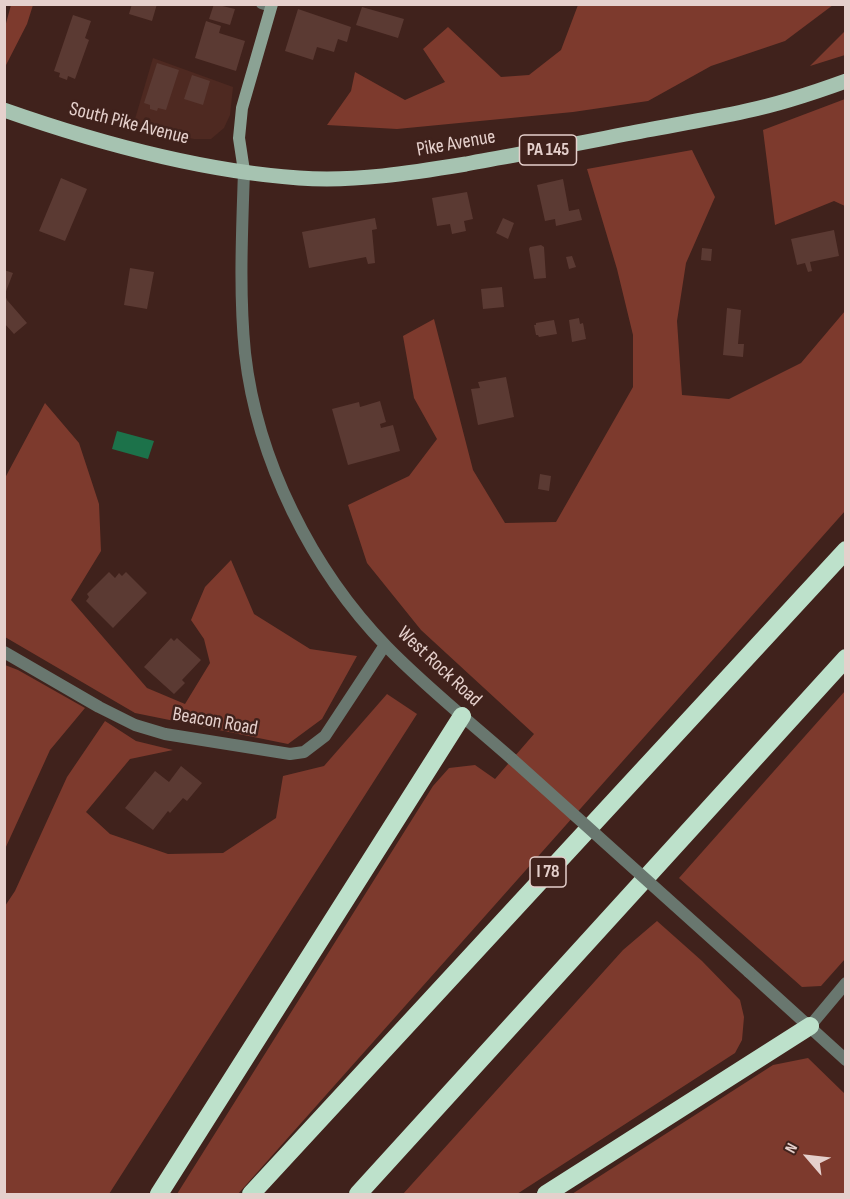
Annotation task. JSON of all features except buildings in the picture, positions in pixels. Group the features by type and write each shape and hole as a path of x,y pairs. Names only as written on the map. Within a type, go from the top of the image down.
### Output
{"highway":[{"name":"I 78","path":"251,1194 846,550"},
{"path":"358,1194 846,658"},
{"path":"159,1194 462,716"},
{"path":"546,1194 810,1026"}],"main road":[{"name":"Pike Avenue","path":"244,171 300,178 352,178 409,173 551,149 747,111 846,81"},
{"name":"South Pike Avenue","path":"4,110 60,129 148,152 244,171"}],"street":[{"path":"244,171 239,138 242,108 268,5"},
{"name":"West Rock Road","path":"244,171 242,308 245,355 254,401 270,458 286,502 309,543 346,597 385,645 846,1060"},
{"name":"Beacon Road","path":"4,652 99,707 135,724 165,734 290,754 304,752 325,736 385,645"},
{"path":"810,1026 846,983"}],"shaded area":[{"path":"11,5 33,5 27,24 5,67 5,27"},
{"path":"578,5 833,5 785,41 711,66 648,101 573,112 397,129 327,125 351,91 355,72 405,100 445,82 423,49 448,27 501,77 529,75 561,50"},
{"path":"845,31 845,55 810,66"},
{"path":"153,58 233,87 230,115 224,128 211,139 194,139 133,126"},
{"path":"845,99 845,206 834,201 775,225 763,130"},
{"path":"692,150 715,197 686,263 677,321 682,395 729,399 801,363 845,311 845,511 238,1194 177,1194 433,786 449,768 475,765 495,779 534,734 421,630 367,563 348,505 409,476 437,439 414,398 403,336 434,319 473,470 505,523 556,522 633,387 633,335 617,269 587,169"},
{"path":"45,403 79,443 99,504 101,551 71,600 147,688 185,704 210,663 204,639 191,620 205,587 231,560 254,614 310,649 357,656 322,719 288,744 135,713 5,637 5,478"},
{"path":"117,431 154,441 148,459 112,449"},
{"path":"5,665 85,708 50,750 5,849"},
{"path":"845,691 845,959 821,986 802,987 679,878"},
{"path":"387,694 417,714 109,1194 5,1194 5,906 15,891 67,777 105,721 136,741 173,750 130,759 86,812 110,834 168,854 223,853 276,818 283,776 324,766"},
{"path":"657,921 702,961 740,1000 744,1017 742,1040 735,1053 517,1194 403,1194 623,950"},
{"path":"808,1058 845,1094 845,1194 572,1194 773,1065"}]}
